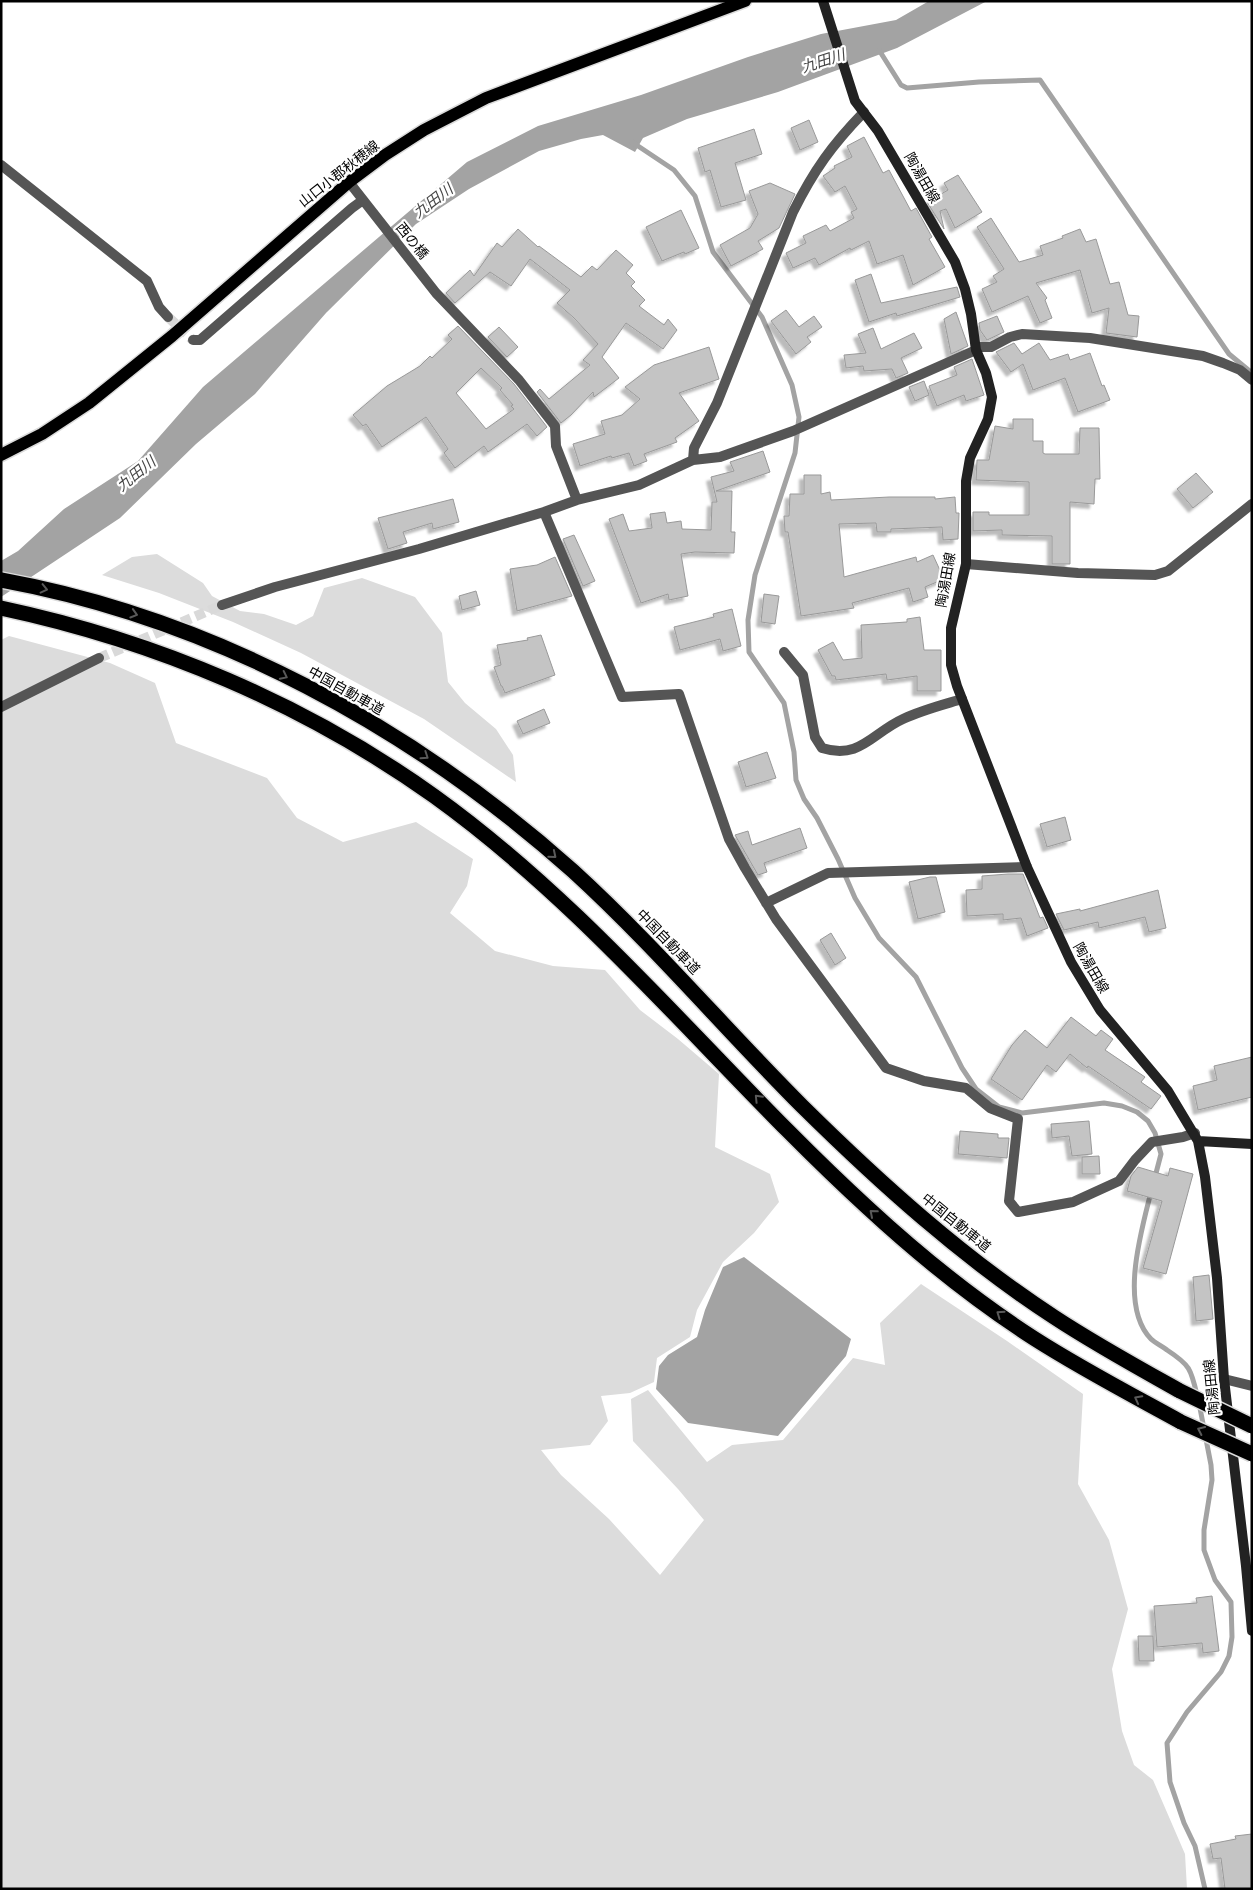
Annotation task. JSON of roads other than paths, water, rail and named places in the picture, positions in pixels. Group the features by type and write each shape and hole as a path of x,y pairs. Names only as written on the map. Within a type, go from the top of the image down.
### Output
{"highway":[{"name":"中国自動車道","path":"1,580 87,600 210,642 280,673 342,705 400,739 452,774 508,817 572,871 646,941 802,1106 940,1233 1051,1315 1113,1354 1180,1391 1252,1426"},
{"path":"1,608 75,625 133,642 267,698 329,729 385,762 435,796 536,879 626,963 789,1131 867,1207 977,1299 1098,1378 1181,1422 1252,1454"}],"main road":[{"name":"山口小郡秋穂線","path":"1,455 42,434 89,403 172,336 349,182 424,130 486,98 745,1"},
{"name":"陶湯田線","path":"823,3 855,100 878,131 955,262 965,289 976,349 986,373 992,397 988,419 970,458 966,480 966,564 951,628 951,665 962,699 1028,867 1056,931 1086,988 1106,1018 1168,1090 1196,1137 1205,1177 1217,1278 1224,1379 1249,1566 1252,1631"},
{"path":"1196,1137 1252,1144"}],"street":[{"path":"693,460 694,448 717,403 794,212 808,182 827,153 864,112"},
{"path":"1,165 147,280 159,307 168,317"},
{"name":"西の橋","path":"349,182 436,293 519,380 555,426 556,446 577,500"},
{"path":"193,340 200,340 352,208 364,203"},
{"path":"222,605 275,587 419,549 544,512 577,500 639,485 693,460 720,457 793,430 976,349 991,347 1010,337 1022,334 1090,338 1203,356 1231,366 1252,380"},
{"path":"966,564 1078,574 1155,575 1168,571 1252,504"},
{"path":"544,512 622,697 680,694 729,839 776,919 886,1068 924,1081 966,1088 990,1108 1018,1119 1009,1201 1018,1212 1073,1202 1119,1181 1152,1142 1196,1137"},
{"path":"784,652 803,674 815,737 822,748 833,751 856,749 896,722 910,715 962,699"},
{"path":"1,708 99,658"},
{"path":"766,903 828,873 1028,867"},
{"path":"1224,1379 1252,1386"}],"water":[{"name":"九田川","path":"929,1 987,1 897,48 778,92 687,119 643,138 635,152 603,135 581,139 539,151 469,189 416,224 326,313 255,394 196,444 120,518 1,597 1,561 18,551 64,509 138,461 203,387 467,162 538,126 641,95 748,57 821,34 896,20"},
{"path":"744,1257 851,1339 846,1356 778,1436 688,1423 656,1389 659,1366 668,1355 697,1337 705,1310 723,1267"}],"waterway":[{"path":"879,50 901,85 907,88 979,82 1040,80 1229,354 1252,373"},
{"path":"632,142 674,170 695,196 713,252 762,317 792,385 799,417 795,453 755,575 748,620 749,652 784,703 794,752 796,780 804,799 817,818 855,898 879,938 916,977 962,1068 976,1089 999,1107 1022,1113 1104,1103 1122,1106 1137,1112 1148,1121 1155,1133 1161,1154 1155,1177"},
{"path":"1151,1192 1142,1227 1135,1268 1134,1289 1136,1308 1141,1325 1151,1339 1181,1360 1188,1368 1197,1395"},
{"path":"1199,1403 1211,1465 1212,1480 1204,1530 1204,1550 1215,1580 1231,1602 1232,1637 1229,1656 1221,1672 1187,1712 1167,1743 1170,1782 1184,1823 1195,1846 1205,1889"}],"tunnel":[{"path":"168,317 193,340"},
{"path":"99,658 222,605"}]}
